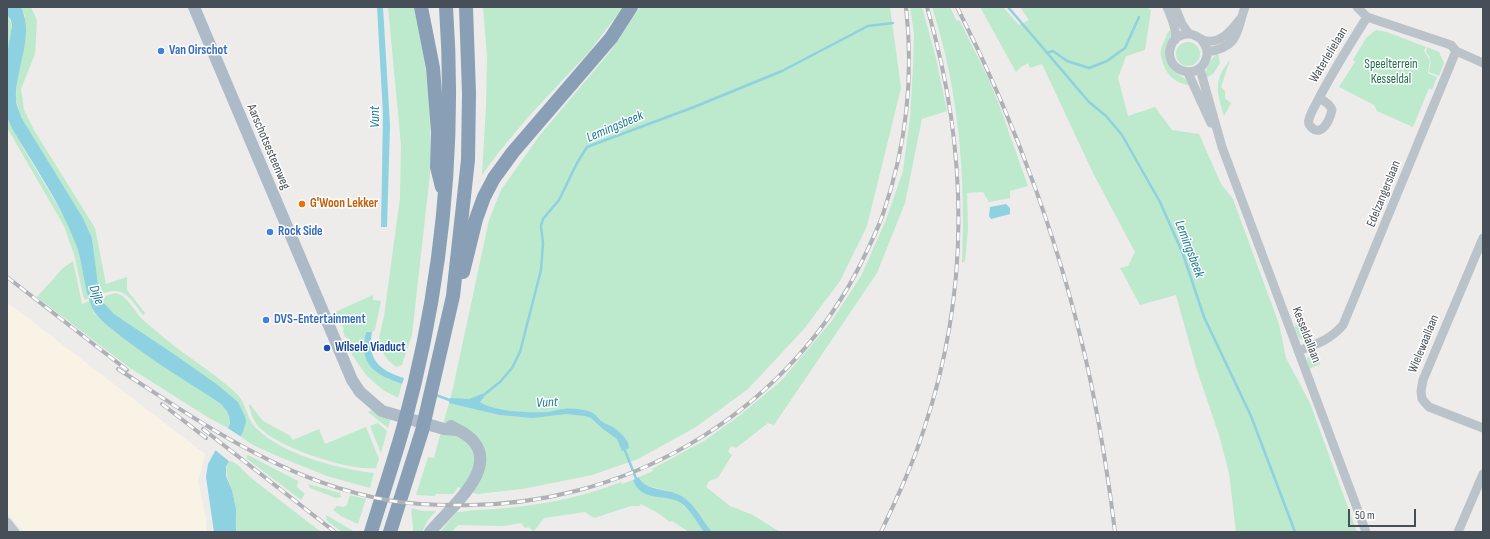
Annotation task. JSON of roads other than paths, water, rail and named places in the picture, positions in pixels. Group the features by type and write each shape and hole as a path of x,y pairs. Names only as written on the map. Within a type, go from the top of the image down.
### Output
{"highway":[{"path":"421,7 433,68 438,132 437,167 445,199"},
{"path":"371,532 404,425 422,350 433,295 445,199 448,160 449,98 446,7"},
{"path":"390,532 422,431 453,296 468,160 469,93 466,7"},
{"path":"453,296 463,274 476,219 484,197 494,178 513,152 611,38 631,7"}],"main road":[{"name":"Aarschotsesteenweg","path":"194,7 348,372 360,392 373,402 385,403 446,422 469,437 475,443 480,462 476,478 430,532"}],"street":[{"path":"1167,7 1173,20 1176,35 1175,40"},
{"path":"1175,7 1182,24 1189,34"},
{"path":"1207,52 1219,50 1236,37 1245,7"},
{"path":"1357,7 1367,17 1451,45 1456,51 1483,63"},
{"name":"Waterlelielaan","path":"1319,98 1333,72 1367,17"},
{"path":"1201,39 1205,44 1207,52 1205,62 1200,69 1188,73 1176,69 1171,62 1169,52 1171,46 1179,36 1189,34 1196,36 1208,42 1225,36 1241,18"},
{"name":"Edelzangerslaan","path":"1298,350 1326,341 1343,325 1456,51"},
{"name":"Kesseldallaan","path":"1200,69 1222,147"},
{"name":"Kesseldallaan","path":"1188,73 1222,147 1366,532"},
{"name":"Wielewaallaan","path":"1483,238 1423,380 1421,391 1422,399 1429,407 1483,428"},
{"path":"1458,532 1483,474"},
{"path":"7,522 16,532"}],"water":[{"name":"Dijle","path":"7,7 21,7 25,18 25,41 18,76 16,99 17,106 21,117 83,218 92,238 98,284 104,303 114,314 218,385 238,402 245,416 246,422 243,432 226,467 226,476 232,490 236,509 236,532 214,532 206,477 208,464 230,424 228,413 221,404 159,364 123,338 96,314 89,300 78,250 69,227 7,117 7,55 12,26 11,20 7,15"},
{"path":"377,7 383,7 390,125 387,227 381,227 383,114"},
{"path":"1006,204 1010,208 1010,214 991,219 989,216 990,207"},
{"path":"366,332 372,332 371,350 373,357 382,367 395,375 404,378 402,384 383,376 370,366 366,360 364,352"},
{"path":"482,394 484,397 480,402 494,408 504,410 549,412 562,409 573,409 590,412 621,434 626,439 629,448 622,451 617,439 591,418 585,416 566,414 533,418 500,415 449,403 450,398 469,399"},
{"path":"639,477 641,481 650,487 672,492 683,497 692,505 712,532 704,532 690,512 681,503 668,498 648,495 642,492 633,480"}],"waterway":[{"name":"Lemingsbeek","path":"1008,7 1089,102 1106,116 1122,135 1160,202 1183,254 1204,317 1251,416 1295,532"},
{"path":"1047,53 1053,51 1067,61 1089,68 1107,61 1125,48 1139,17"},
{"name":"Lemingsbeek","path":"481,397 500,382 512,368 520,352 541,270 543,243 541,226 543,219 559,200 577,163 587,147 694,107 782,71 868,26 893,23"},
{"name":"Vunt","path":"436,395 452,401"},
{"name":"Vunt","path":"624,448 637,481"}],"railway":[{"path":"118,369 214,430 279,465 314,480 387,500 446,505 516,502 577,491 634,471 689,445 739,411 785,370 824,323 857,271 883,214 891,189 902,138 906,112 909,60 906,7"},
{"path":"881,532 899,494 924,429 939,376 950,324 956,271 958,218 956,166 950,113 941,60 927,7"},
{"path":"957,7 979,51 1018,143 1036,190 1067,286 1095,401 1115,532"},
{"path":"7,277 127,370"},
{"path":"162,404 206,438"},
{"path":"203,429 335,532"}],"place":[{"name":"Van Oirschot","path":"161,51"},
{"name":"G'Woon Lekker","path":"302,204"},
{"name":"Rock Side","path":"270,232"},
{"name":"DVS-Entertainment","path":"266,320"},
{"name":"Wilsele Viaduct","path":"327,348"}],"park label":[{"name":"Speelterrein Kesseldal","path":"1391,72"}]}
